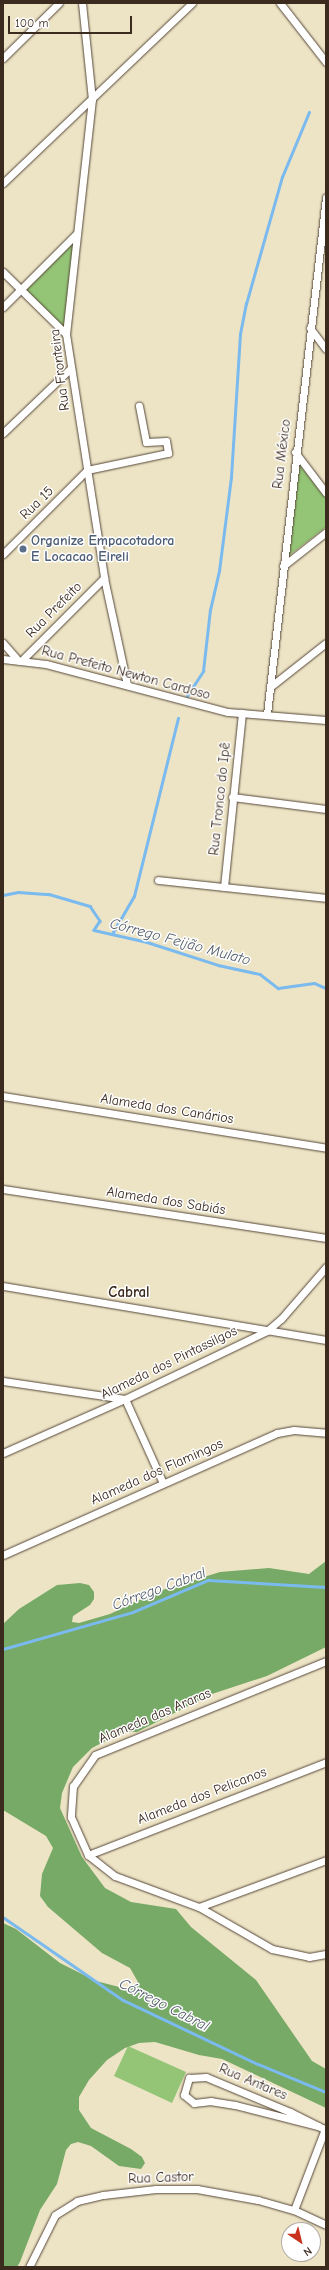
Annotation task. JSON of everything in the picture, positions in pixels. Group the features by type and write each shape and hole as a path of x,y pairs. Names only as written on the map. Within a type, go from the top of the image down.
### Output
{"street":[{"path":"3,58 59,3"},
{"name":"Rua Fronteira","path":"82,3 92,99 66,334 104,578 126,684"},
{"path":"3,183 192,3"},
{"path":"280,3 326,62"},
{"name":"Rua México","path":"267,714 295,452 326,197"},
{"path":"3,307 76,234"},
{"path":"3,272 66,334"},
{"path":"310,328 326,349"},
{"path":"3,432 71,368"},
{"path":"87,470 168,453 166,441 146,442 139,406"},
{"path":"295,452 326,493"},
{"name":"Rua 15","path":"3,554 87,470"},
{"path":"283,566 326,532"},
{"name":"Rua Prefeito","path":"20,660 104,578"},
{"path":"3,643 20,660"},
{"path":"270,687 326,643"},
{"name":"Rua Prefeito Newton Cardoso","path":"3,659 20,660 126,684 185,703 242,714 267,714 326,720"},
{"name":"Rua Tronco do Ipê","path":"224,887 232,797 242,714"},
{"path":"232,797 326,809"},
{"path":"158,880 326,898"},
{"name":"Alameda dos Canários","path":"3,1096 326,1148"},
{"name":"Alameda dos Sabiás","path":"3,1190 326,1238"},
{"name":"Alameda dos Pintassilgos","path":"3,1453 125,1399 267,1331 281,1319 326,1267"},
{"path":"3,1286 326,1340"},
{"path":"3,1381 125,1399 163,1483"},
{"name":"Alameda dos Flamingos","path":"3,1556 277,1433 294,1430 326,1433"},
{"name":"Alameda das Araras","path":"326,1661 95,1755 73,1786 71,1817 88,1855 115,1876 199,1907 272,1949 309,1957 326,1954"},
{"name":"Alameda dos Pelicanos","path":"88,1855 326,1762"},
{"path":"199,1907 326,1860"},
{"name":"Rua Antares","path":"206,2076 323,2128 235,2105 211,2101 194,2103 184,2095 189,2078 206,2076"},
{"path":"294,2210 323,2128"},
{"name":"Rua Castor","path":"29,2267 55,2215 77,2201 103,2195 156,2189 197,2189 258,2200 294,2210 326,2225"}],"green space":[{"path":"76,234 66,334 20,290"},
{"path":"299,464 326,498 326,527 287,557"},
{"path":"326,1561 326,1647 267,1676 212,1694 137,1732 123,1732 92,1748 73,1767 62,1793 60,1808 82,1857 105,1888 131,1902 176,1909 191,1927 256,1980 312,2061 326,2069 326,2108 222,2059 199,2055 155,2042 139,2043 125,2048 107,2060 89,2080 79,2097 79,2110 91,2128 131,2149 142,2157 145,2163 141,2169 119,2166 91,2146 78,2142 71,2144 66,2150 57,2184 40,2210 20,2262 17,2267 3,2267 3,1923 16,1929 60,1963 96,1981 127,1989 134,1987 138,1982 130,1968 102,1953 48,1907 40,1896 42,1874 53,1848 46,1836 3,1810 3,1624 19,1609 57,1585 80,1583 89,1585 94,1592 94,1599 90,1605 73,1616 72,1622 79,1623 110,1614 156,1592 220,1572 269,1568 309,1574"},
{"path":"128,2046 186,2072 172,2103 114,2076"}],"waterway":[{"path":"187,696 203,671 210,610 219,571 231,477 240,334 246,304 282,177 309,112"},
{"path":"112,934 134,896 178,718"},
{"name":"Córrego Feijão Mulato","path":"3,895 18,892 49,894 90,906 100,921 94,930 147,942 218,965 260,974 278,988 314,983 326,988"},
{"name":"Córrego Cabral","path":"3,1649 133,1612 208,1580 326,1587"},
{"name":"Córrego Cabral","path":"3,1917 123,2000 258,2064 326,2092"}],"place":[{"name":"Organize Empacotadora E Locacao Eireli","path":"23,549"}],"district":[{"name":"Cabral","path":"129,1293"}]}
